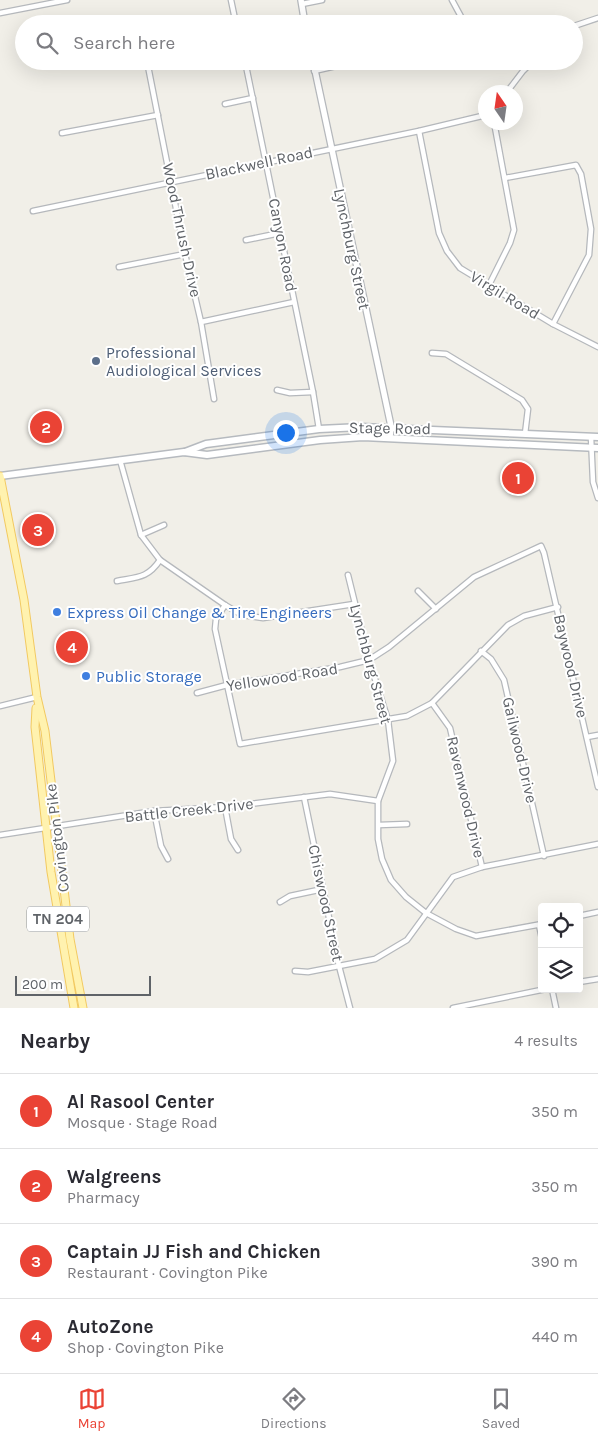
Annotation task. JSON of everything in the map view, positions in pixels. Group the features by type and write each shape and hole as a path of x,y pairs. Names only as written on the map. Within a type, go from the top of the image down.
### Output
{"main road":[{"name":"Stage Road","path":"0,476 184,452 206,444 319,429 391,426 595,437"},
{"name":"Stage Road","path":"184,452 206,455 320,440 390,437 595,448"},
{"name":"Covington Pike","path":"0,476 24,600 37,697 45,731 55,828 70,939 83,1008"},
{"name":"Covington Pike","path":"37,697 36,727 46,829 57,913 74,1008"}],"street":[{"path":"0,14 67,0"},
{"path":"230,0 234,15"},
{"path":"304,15 301,2 322,0"},
{"path":"452,0 460,15"},
{"path":"583,23 598,18"},
{"name":"Wood Thrush Drive","path":"149,70 185,254 202,322 214,399"},
{"name":"Canyon Road","path":"247,70 319,429"},
{"name":"Lynchburg Street","path":"314,70 391,426 390,437"},
{"path":"512,85 523,70"},
{"path":"225,104 253,98"},
{"path":"62,133 158,114"},
{"name":"Blackwell Road","path":"33,211 419,131 478,117"},
{"path":"489,285 510,244 514,230 496,130"},
{"name":"Virgil Road","path":"419,131 439,233 447,251 460,268 554,324 598,347"},
{"path":"506,178 576,165 581,174 591,229 589,255 554,324"},
{"path":"246,240 280,233"},
{"path":"120,267 185,254"},
{"path":"202,322 294,302"},
{"path":"432,353 446,354 522,400 528,409 526,434"},
{"path":"277,390 290,393 313,392"},
{"path":"595,437 593,482 598,498"},
{"path":"120,460 141,535 160,560 225,605 242,615 264,618 354,604"},
{"path":"141,535 164,525"},
{"name":"Baywood Drive","path":"541,546 558,607 598,787"},
{"name":"Yellowood Road","path":"197,693 227,685 340,667 369,660 474,578 541,546"},
{"path":"117,581 144,576 152,571 160,560"},
{"name":"Lynchburg Street","path":"348,574 369,660 388,720 393,761 378,801 378,839 382,860 391,880 406,897 426,912 456,929 476,936 538,925"},
{"path":"418,591 436,609"},
{"path":"225,605 216,619 215,629 240,744 407,716 432,703 508,625 524,616 558,607"},
{"name":"Gailwood Drive","path":"481,651 491,659 504,680 544,856"},
{"path":"0,706 37,697"},
{"name":"Ravenwood Drive","path":"432,703 450,728 482,867"},
{"path":"587,737 598,735"},
{"name":"Battle Creek Drive","path":"0,835 55,828 154,811 225,807 330,794 378,801"},
{"name":"Chiswood Street","path":"304,798 339,966 350,1008"},
{"path":"225,807 231,839 238,850"},
{"path":"154,811 161,846 168,859"},
{"path":"379,825 407,824"},
{"path":"295,971 308,972 375,959 399,945 407,940 453,877 482,867 598,844"},
{"path":"280,902 290,896 323,890"},
{"path":"583,915 598,912"},
{"path":"583,981 598,979"},
{"path":"454,1008 538,991"},
{"path":"553,993 556,1008"}],"place":[{"name":"Professional Audiological Services","path":"96,361"},
{"name":"Walgreens","path":"46,427"},
{"name":"Al Rasool Center","path":"518,478"},
{"name":"Captain JJ Fish and Chicken","path":"38,530"},
{"name":"Express Oil Change & Tire Engineers","path":"57,612"},
{"name":"AutoZone","path":"72,647"},
{"name":"Public Storage","path":"86,676"}]}
